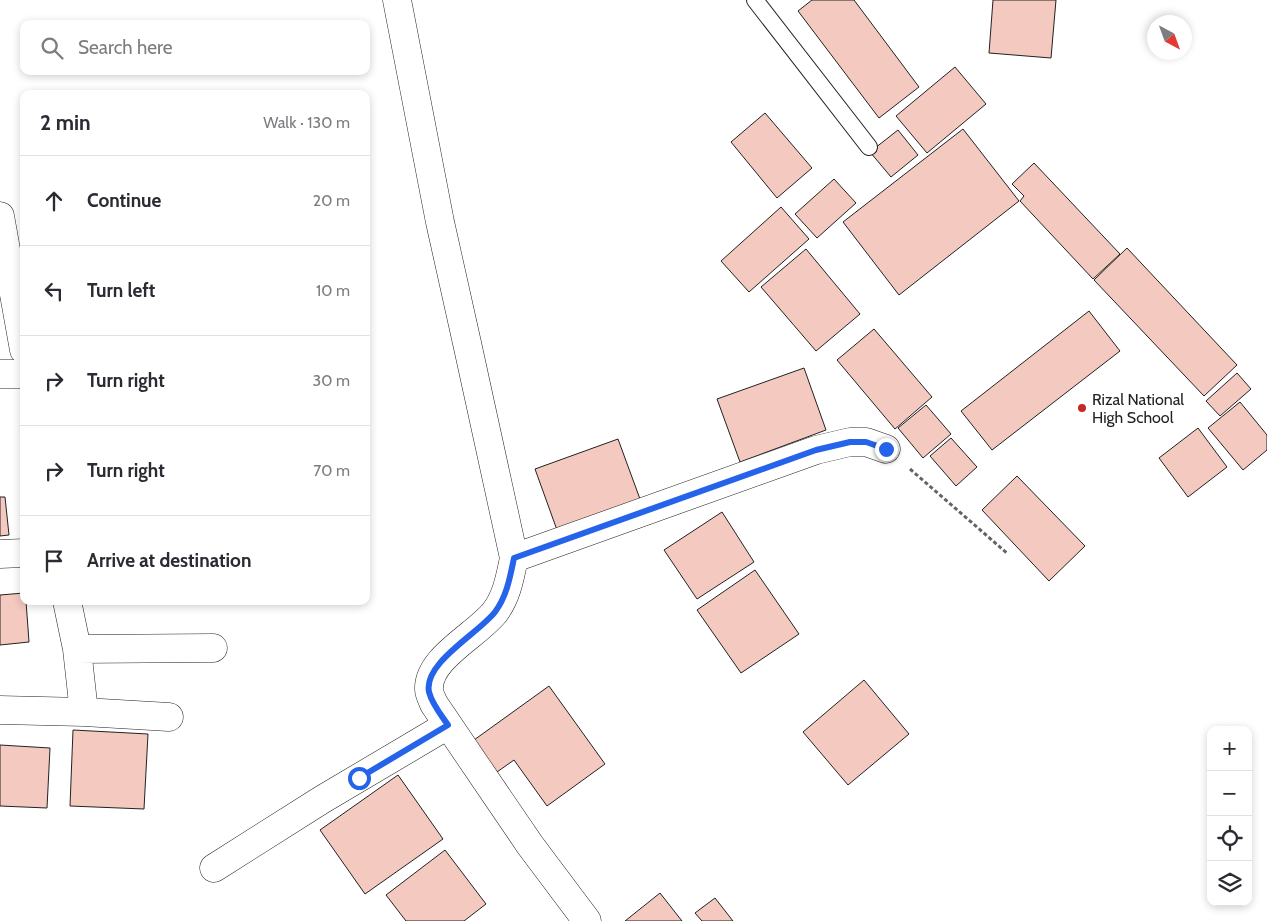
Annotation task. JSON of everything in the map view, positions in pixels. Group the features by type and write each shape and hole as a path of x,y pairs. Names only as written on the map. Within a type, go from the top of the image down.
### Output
{"street":[{"path":"397,0 440,222 514,558 507,591 496,611 483,625 442,659 432,675 429,690 434,704 530,845 588,921"},
{"path":"0,216 20,328"},
{"path":"0,374 20,374"},
{"path":"514,558 816,450 850,442 866,442 886,449"},
{"path":"0,554 20,553"},
{"path":"67,605 77,649 84,712"},
{"path":"77,649 213,648"},
{"path":"0,710 169,717"},
{"path":"214,868 330,795 448,725"}],"lane":[{"path":"755,0 869,147"}],"path":[{"path":"886,449 1008,554"}],"building":[{"path":"812,0 854,0 919,87 879,118 798,11"},
{"path":"993,0 1056,0 1051,58 989,53"},
{"path":"955,67 986,104 927,153 896,116"},
{"path":"765,113 812,168 777,198 731,142"},
{"path":"963,129 1019,201 899,295 843,222"},
{"path":"898,130 918,155 891,177 870,152"},
{"path":"1034,163 1120,254 1093,279 1020,201 1024,196 1012,184"},
{"path":"834,179 856,203 817,238 795,214"},
{"path":"781,207 809,239 749,292 721,261"},
{"path":"1127,248 1237,365 1204,396 1094,280"},
{"path":"806,249 860,314 816,351 761,287"},
{"path":"1089,311 1120,351 992,450 961,411"},
{"path":"874,329 932,397 895,429 837,360"},
{"path":"804,368 826,430 740,462 717,399"},
{"path":"1237,373 1251,389 1220,416 1206,401"},
{"path":"1240,402 1267,435 1267,450 1243,470 1208,428"},
{"path":"926,405 951,434 923,458 898,428"},
{"path":"1198,428 1227,467 1188,497 1159,458"},
{"path":"951,438 977,467 956,486 930,456"},
{"path":"618,439 640,499 557,530 535,469"},
{"path":"1017,476 1085,546 1049,581 982,510"},
{"path":"0,497 5,497 9,535 0,536"},
{"path":"722,512 754,562 697,599 664,550"},
{"path":"755,570 799,634 741,673 697,610"},
{"path":"20,593 20,605 26,605 29,642 0,645 0,595"},
{"path":"864,680 909,734 848,785 803,732"},
{"path":"549,686 605,764 547,806 514,760 497,772 474,740"},
{"path":"73,730 148,734 144,809 70,806"},
{"path":"0,745 50,748 47,808 0,806"},
{"path":"398,775 443,839 365,894 320,830"},
{"path":"445,850 486,904 464,921 406,921 386,895"},
{"path":"660,893 682,921 625,921"},
{"path":"715,898 733,921 702,921 695,913"}],"place":[{"name":"Rizal National High School","path":"1082,408"}],"route":[{"path":"359,778 448,725 434,704 429,690 432,675 442,659 483,625 496,611 507,591 514,558 816,450 850,442 866,442 886,449"}]}
